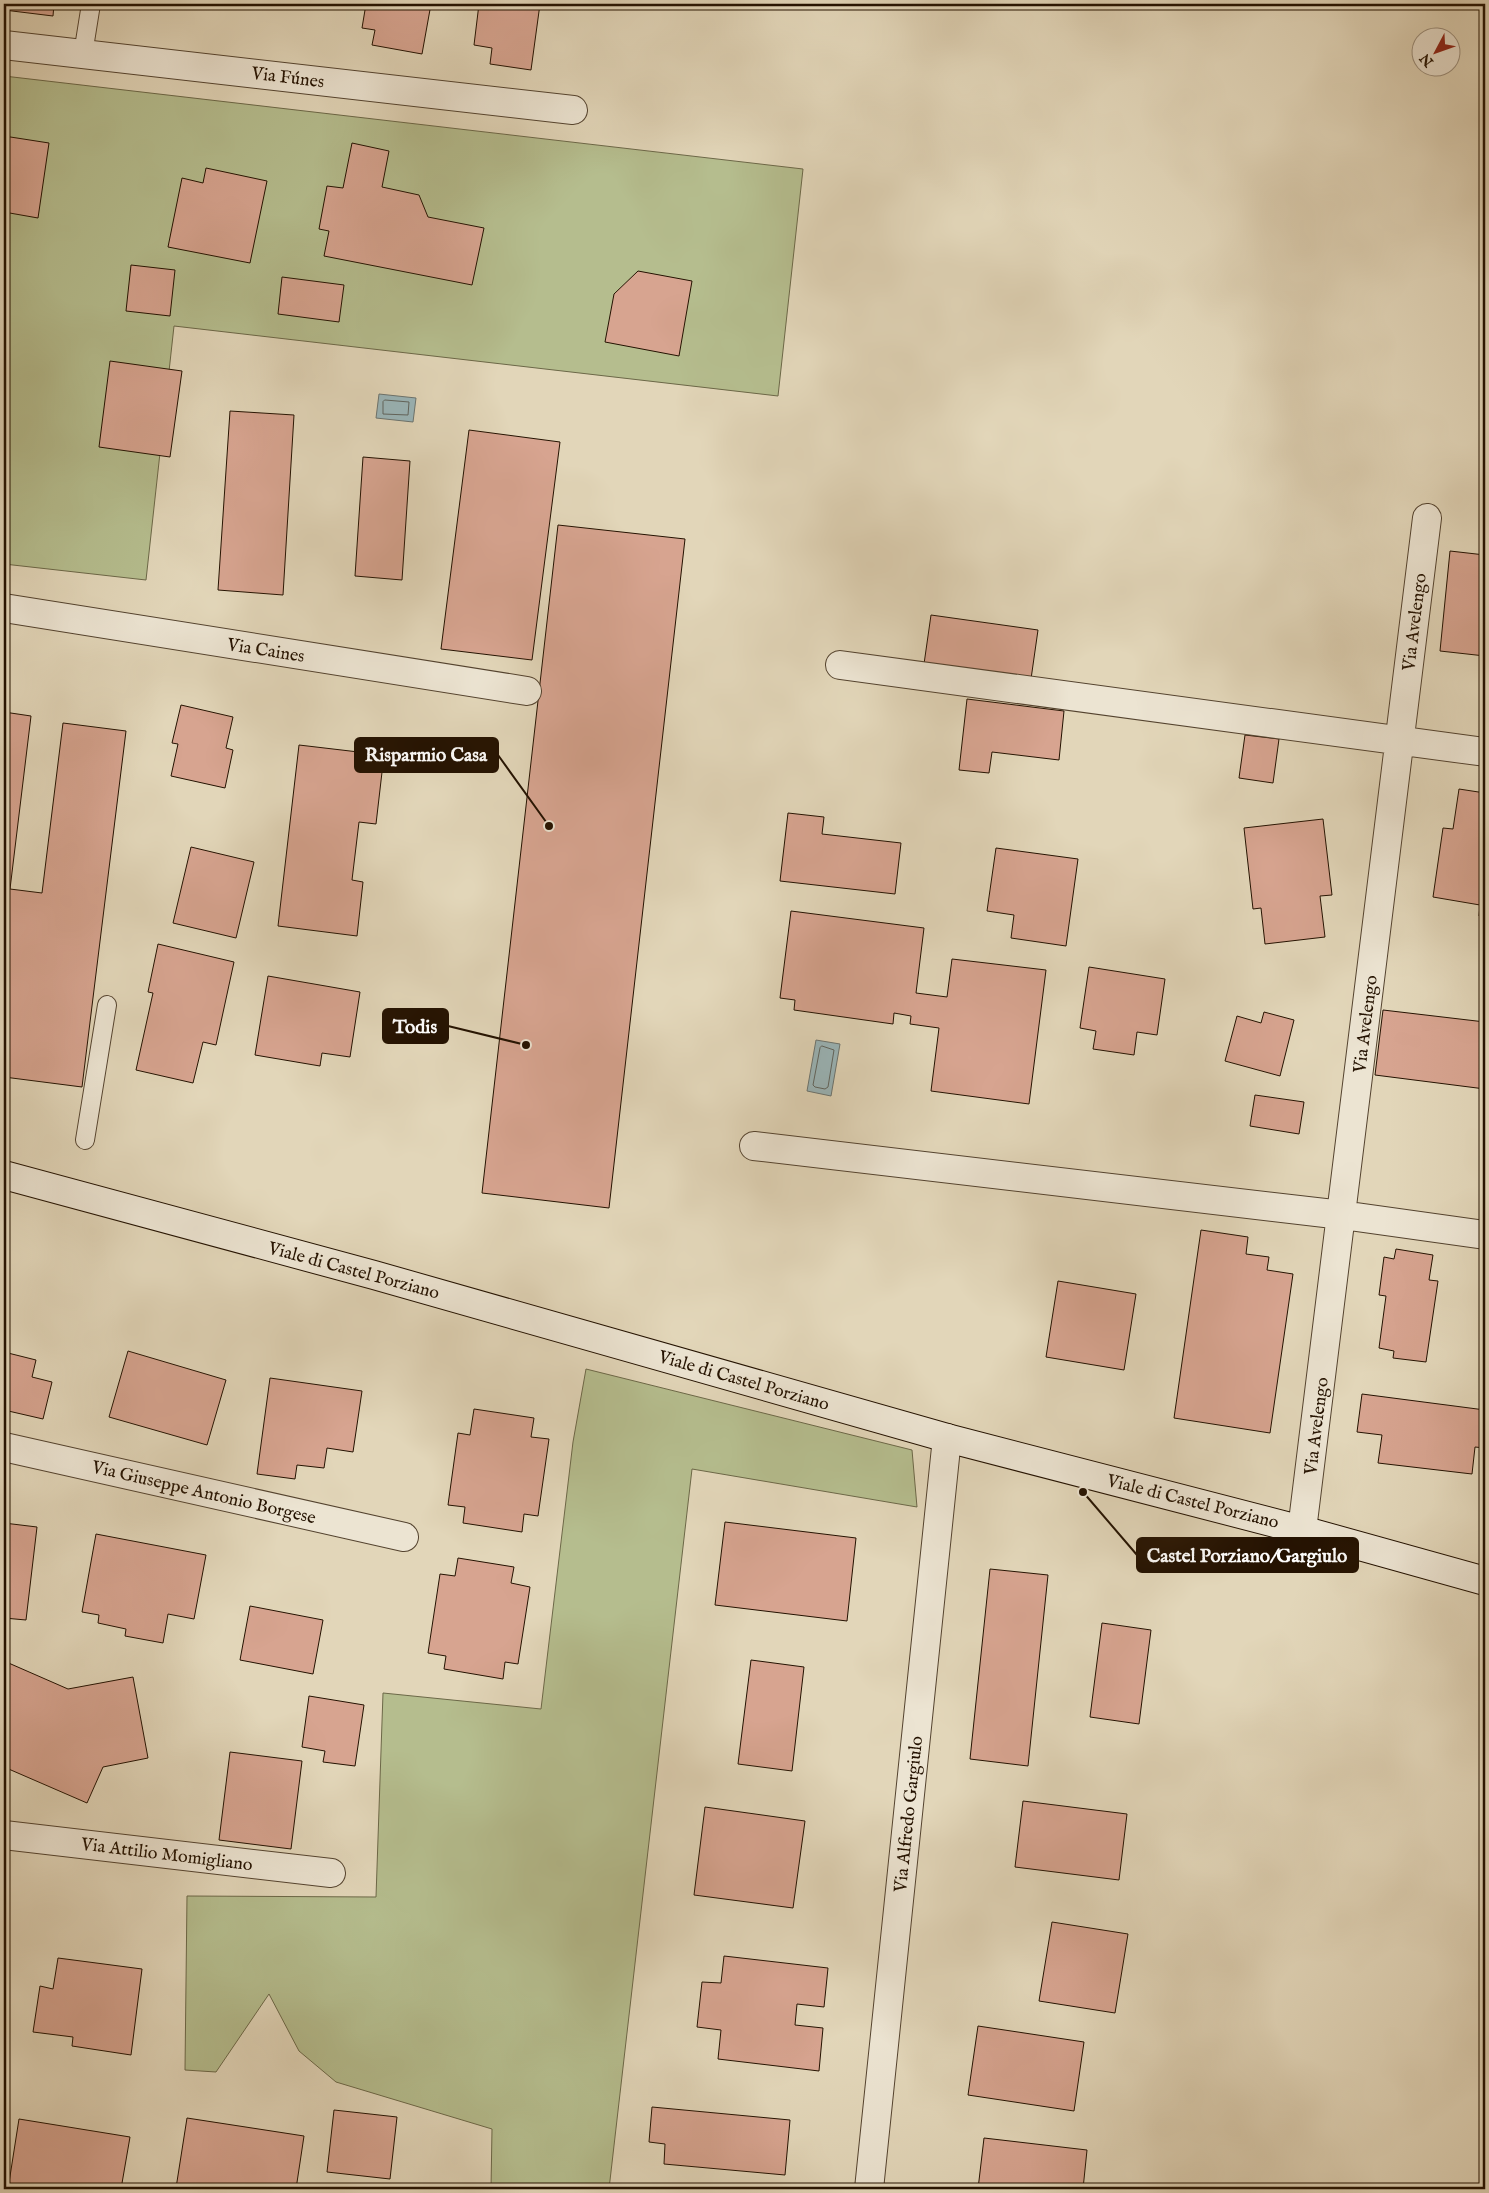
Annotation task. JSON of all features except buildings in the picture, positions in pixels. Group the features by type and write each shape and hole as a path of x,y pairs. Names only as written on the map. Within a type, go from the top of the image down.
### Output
{"street":[{"name":"Via Fúnes","path":"4,45 573,110"},
{"name":"Via Avelengo","path":"1302,1530 1427,518"},
{"name":"Via Caines","path":"4,608 527,691"},
{"path":"840,665 1485,752"},
{"path":"754,1146 1342,1216 1485,1235"},
{"name":"Viale di Castel Porziano","path":"4,1175 383,1277 947,1438 1302,1530 1485,1581"},
{"name":"Via Alfredo Gargiulo","path":"869,2189 947,1438"},
{"name":"Via Giuseppe Antonio Borgese","path":"4,1447 404,1537"},
{"name":"Via Attilio Momigliano","path":"4,1835 331,1874"}],"lane":[{"path":"83,54 91,4"},
{"path":"85,1140 107,1005"}],"green space":[{"path":"4,76 803,169 778,396 174,326 146,580 4,564"},
{"path":"586,1369 912,1450 917,1507 692,1469 609,2189 491,2189 492,2129 336,2082 299,2051 269,1994 216,2072 185,2070 187,1896 376,1897 383,1693 541,1709 573,1442"}],"water":[{"path":"379,394 416,398 413,422 376,418"},
{"path":"816,1040 840,1044 831,1096 807,1091"}],"place":[{"name":"Risparmio Casa","path":"549,826"},
{"name":"Todis","path":"526,1045"},
{"name":"Castel Porziano/Gargiulo","path":"1083,1492"}]}
